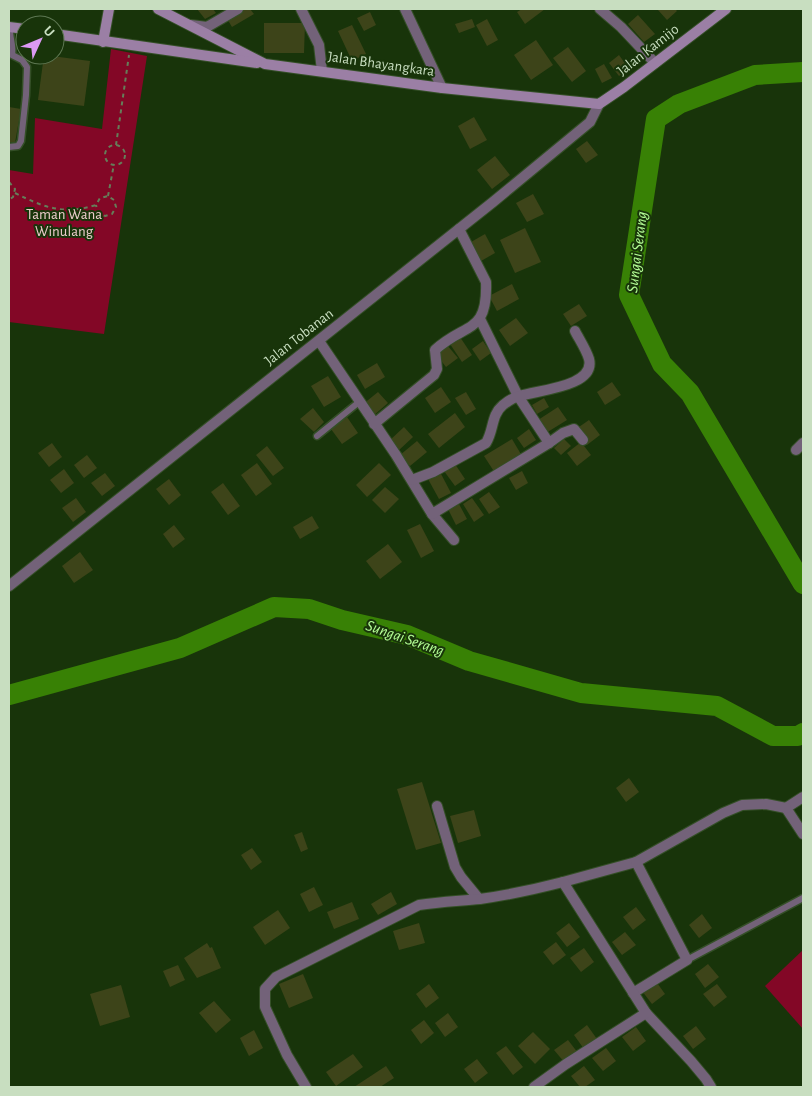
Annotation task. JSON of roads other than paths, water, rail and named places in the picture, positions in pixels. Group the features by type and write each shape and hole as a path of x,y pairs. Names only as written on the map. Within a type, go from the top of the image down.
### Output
{"main road":[{"path":"102,42 109,9"},
{"name":"Jalan Bhayangkara","path":"158,9 265,64 442,88 599,104"},
{"name":"Jalan Kamijo","path":"599,104 611,97 726,9"},
{"path":"65,36 265,64"}],"street":[{"path":"185,24 207,27 238,9"},
{"path":"301,9 319,45 322,71"},
{"path":"405,9 442,88"},
{"path":"600,9 621,27 655,63"},
{"name":"Jalan Tobanan","path":"9,586 319,341 590,122 599,104"},
{"path":"374,424 434,375 437,369 435,350 480,319 485,303 486,282 459,228"},
{"path":"480,319 518,396 549,443"},
{"path":"412,480 433,472 486,443 497,412 502,406 518,396 566,386 586,373 589,367 589,359 575,331"},
{"path":"319,341 412,480 432,514 454,540"},
{"path":"432,514 563,434 574,429 583,440"},
{"path":"306,1087 265,1007 264,989 276,977 419,905 444,901 480,899 537,888 636,862 732,808 756,804 786,808 803,796"},
{"path":"437,806 455,867 480,899"},
{"path":"786,808 803,834"},
{"path":"633,993 687,960 636,862"},
{"path":"563,882 646,1013 691,1061 711,1087"},
{"path":"534,1087 566,1064 646,1013"}],"lane":[{"path":"9,27 9,35 13,44 10,54 26,64 21,141 18,146 9,147"},
{"path":"316,436 359,402"},
{"path":"687,960 803,898"}],"waterway":[{"name":"Sungai Serang","path":"803,72 755,75 679,104 656,119 629,295 662,364 690,393 803,584"},
{"name":"Sungai Serang","path":"9,695 180,648 274,607 309,609 342,620 407,635 469,661 581,693 717,706 773,736 798,736 803,733"}],"park label":[{"name":"Taman Wana Winulang","path":"64,222"}]}
